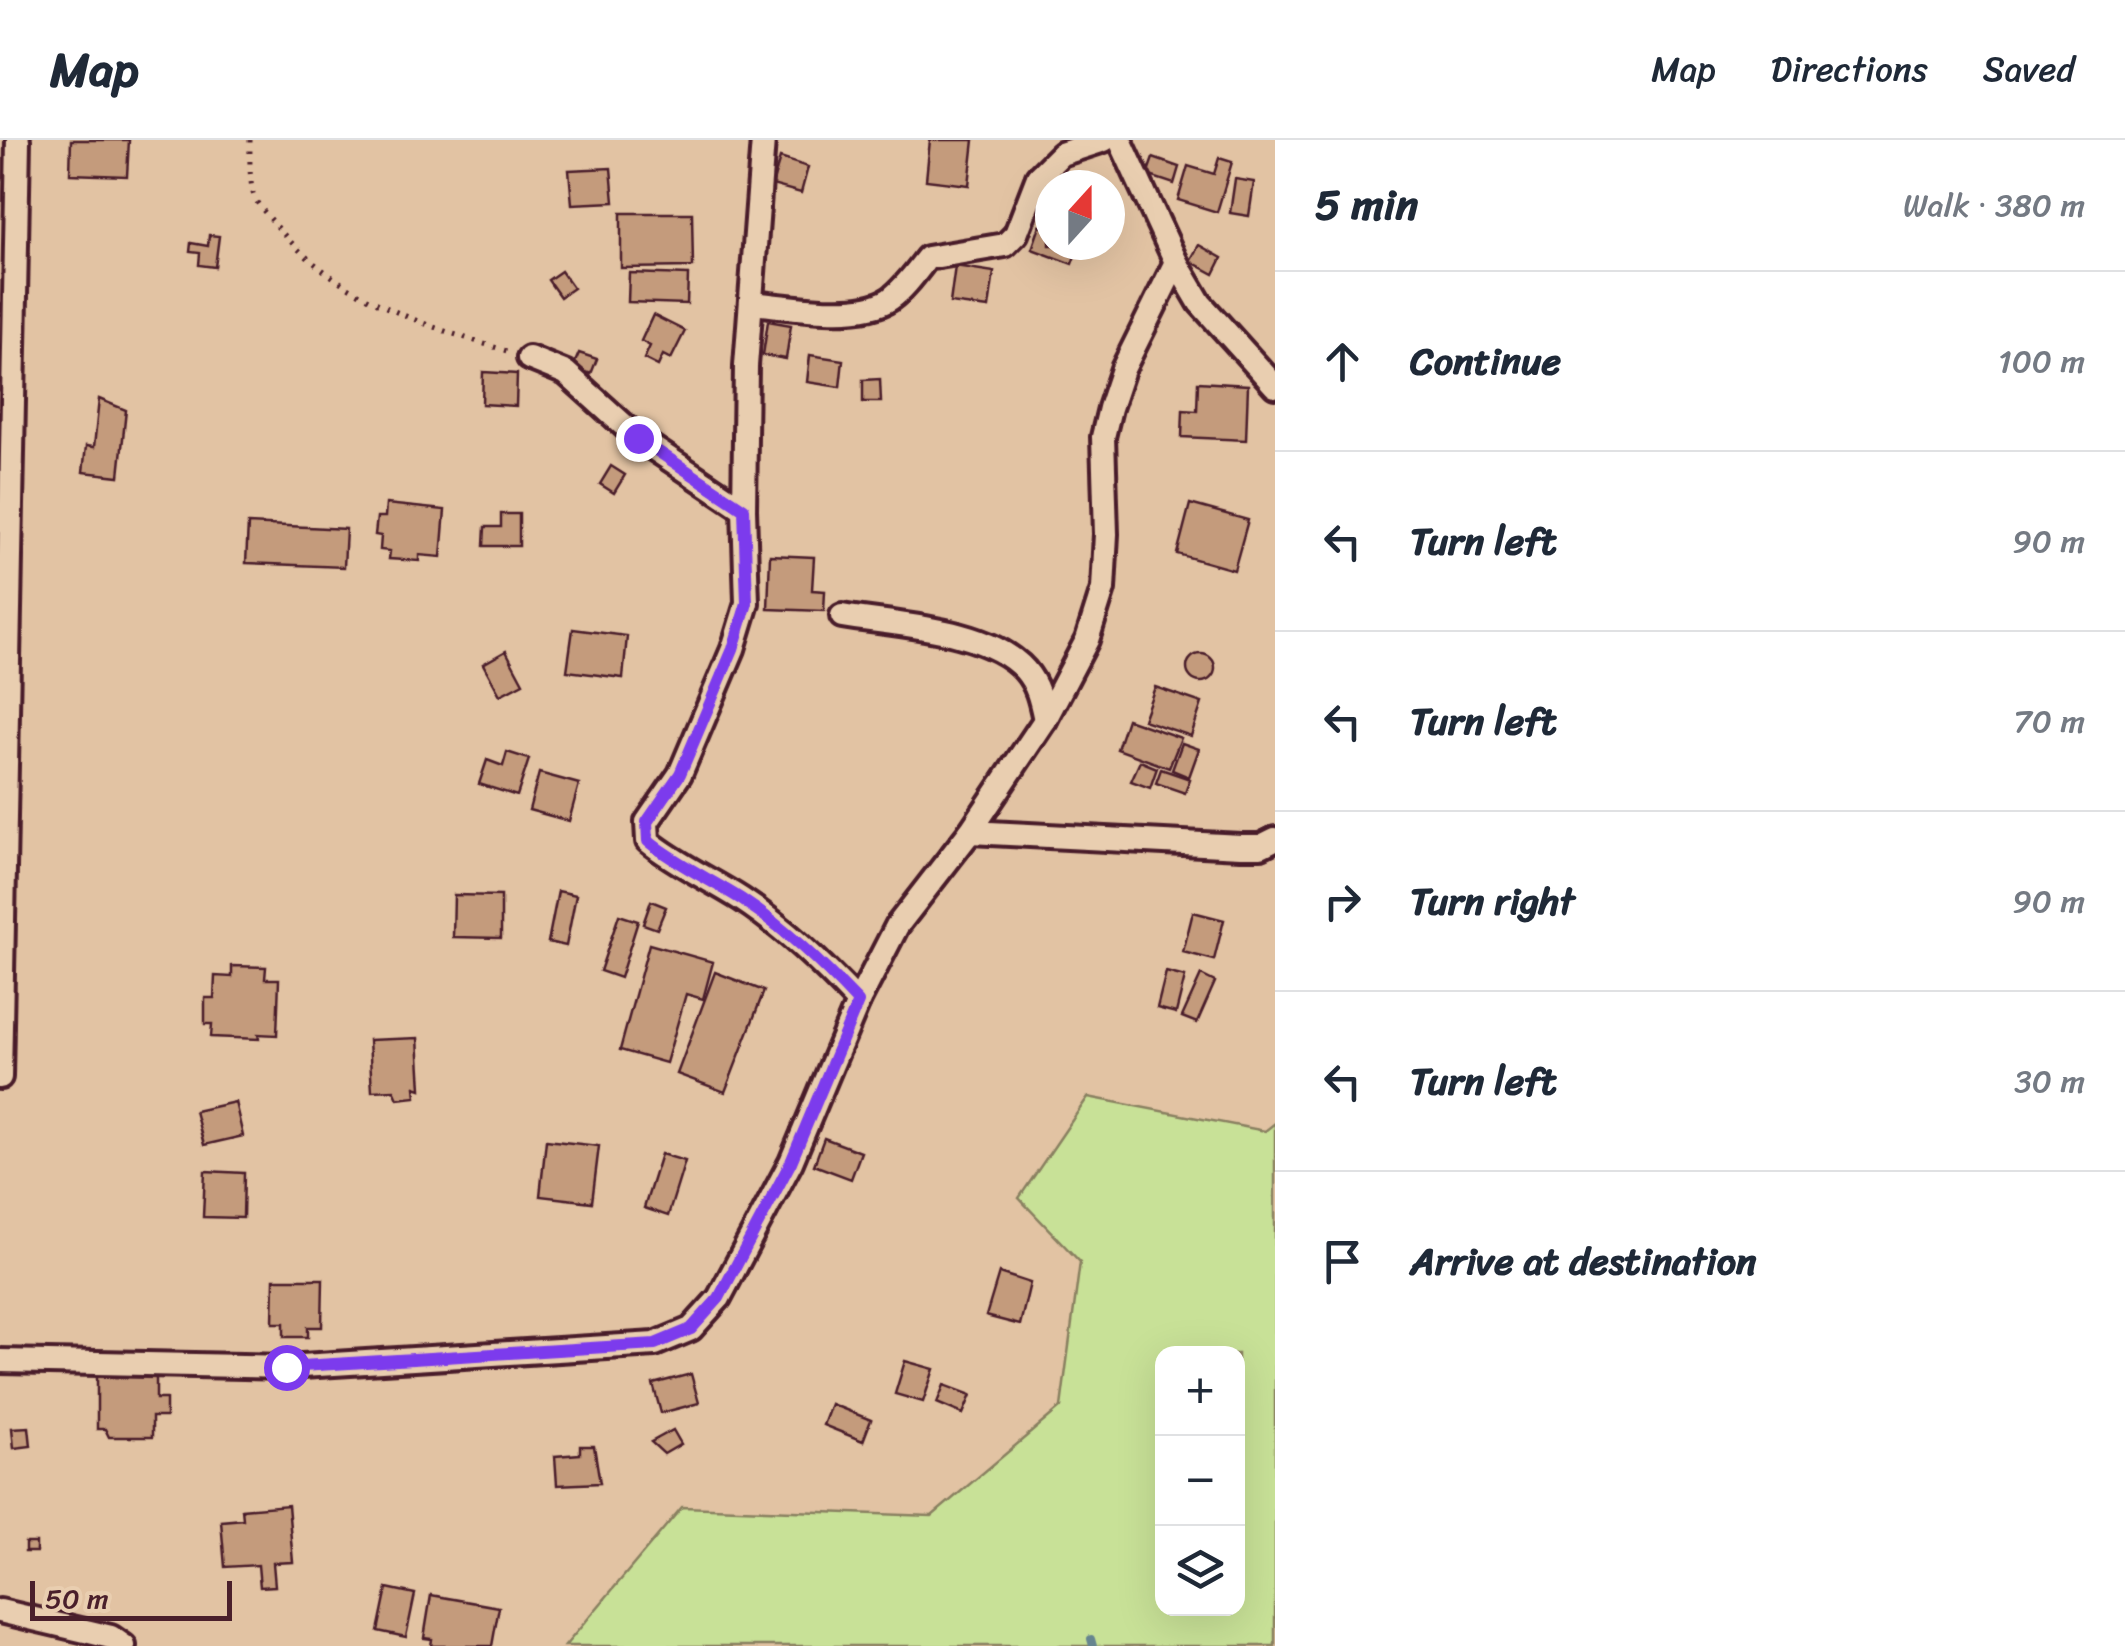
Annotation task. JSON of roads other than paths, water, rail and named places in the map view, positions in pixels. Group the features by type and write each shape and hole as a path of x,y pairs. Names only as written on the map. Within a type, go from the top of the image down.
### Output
{"street":[{"path":"0,1078 8,276 18,140"},
{"path":"762,140 746,366 747,603 733,649 680,774 647,822 648,841 666,856 743,901 807,948 858,1002"},
{"path":"751,303 873,308 905,285 927,258 1004,245 1016,234 1038,176 1061,154 1104,140"},
{"path":"1120,140 1176,262 1216,324 1275,386"},
{"path":"0,1361 286,1367 655,1344 691,1329 719,1298 791,1162 858,1002 897,926 970,832 1045,720 1087,640 1103,590 1103,437 1124,369 1176,262"},
{"path":"529,358 566,372 638,438 744,509"},
{"path":"842,616 958,636 1004,651 1026,671 1039,692 1045,720"},
{"path":"970,832 1241,846 1261,846 1275,839"},
{"path":"0,1612 111,1637 124,1646"}],"waterway":[{"path":"1091,1639 1093,1646"}]}
